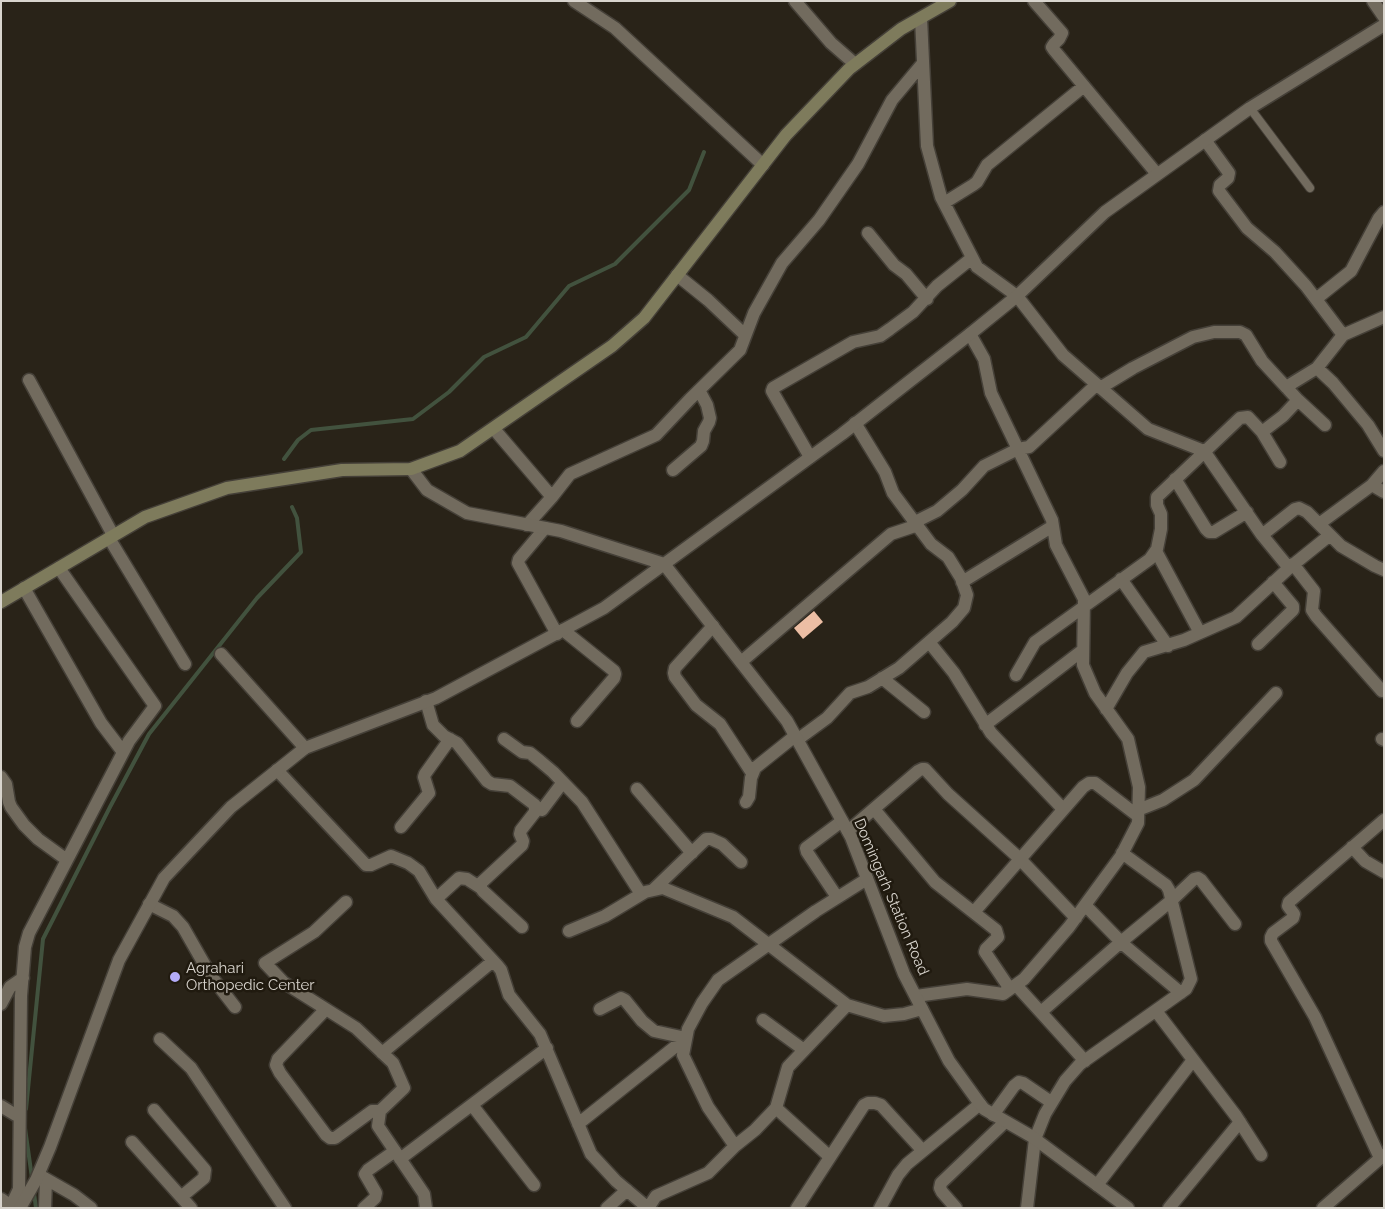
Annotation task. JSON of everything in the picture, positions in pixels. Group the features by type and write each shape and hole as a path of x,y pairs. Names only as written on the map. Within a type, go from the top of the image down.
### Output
{"main road":[{"path":"1,602 145,517 227,488 342,470 411,469 460,451 612,346 644,318 786,135 855,64 901,29 950,1"}],"street":[{"path":"574,1 615,28 763,165"},
{"path":"795,1 831,43 855,64"},
{"path":"1034,1 1062,33 1052,47 1157,174"},
{"path":"1374,1 1384,17"},
{"path":"921,18 927,146 944,202 977,267 1017,296 1062,355 1148,429 1204,451 1262,535 1314,591 1312,610 1316,616 1382,691"},
{"path":"14,1205 40,1178 119,960 149,904 170,870 232,807 305,748 426,702 604,608 810,457 970,334 1017,296 1105,212 1250,108 1384,25"},
{"path":"527,525 570,474 656,435 740,350 762,297 782,262 819,220 858,164 892,100 923,63"},
{"path":"944,202 977,182 987,165 1084,86"},
{"path":"1205,140 1229,173 1228,178 1220,185 1219,191 1247,228 1275,252 1306,286 1343,335"},
{"path":"1316,299 1351,270 1384,212"},
{"path":"868,233 894,265 906,274 927,299"},
{"path":"810,457 772,391 773,388 853,342 880,336 913,312 942,282 972,258"},
{"path":"677,275 708,300 745,336"},
{"path":"1286,387 1317,368 1343,335 1384,317"},
{"path":"741,662 891,534 916,524 937,511 962,490 984,466 1018,449 1029,447 1098,386 1193,337 1214,332 1240,332 1246,335 1262,361 1298,400 1325,425"},
{"path":"916,996 967,989 1003,994 1024,979 1076,918 1122,853 1138,823 1139,787 1128,739 1095,693 1083,665 1084,599 1056,545 1052,520 992,392 984,359 970,334"},
{"path":"1317,368 1333,383 1368,426 1384,451"},
{"path":"29,380 111,537 185,664"},
{"path":"673,470 702,446 704,441 704,430 710,422 710,418 707,405 699,390"},
{"path":"1262,432 1283,416 1298,400"},
{"path":"1016,674 1034,642 1150,559 1156,551 1161,529 1161,514 1157,505 1157,497 1204,451 1244,416 1248,417 1262,432 1280,462"},
{"path":"746,802 749,797 752,773 755,768 827,718 850,693 868,687 899,668 952,622 964,608 966,595 962,582 948,557 931,544 893,493 885,472 855,423"},
{"path":"494,429 552,497"},
{"path":"411,469 427,490 468,513 561,531 616,547 664,564"},
{"path":"1319,524 1372,485 1384,471"},
{"path":"1175,479 1209,532 1214,532 1247,512"},
{"path":"1372,485 1384,492"},
{"path":"1262,535 1295,509 1299,508 1306,512 1341,546 1384,570"},
{"path":"962,582 1053,526"},
{"path":"545,528 519,559 518,563 560,632 614,671 615,674 614,678 577,721"},
{"path":"1106,709 1127,673 1144,652 1156,647 1168,646 1236,617 1291,566 1330,535"},
{"path":"1156,551 1200,633"},
{"name":"Domingarh Station Road","path":"664,564 787,721 845,826 904,974 949,1061 984,1109 1034,1139 1128,1208"},
{"path":"14,1205 19,1189 19,1117 25,947 29,933 128,741 155,706 59,568"},
{"path":"1121,579 1168,646"},
{"path":"1258,644 1293,610 1293,606 1273,582"},
{"path":"24,588 100,723 123,752"},
{"path":"713,626 675,668 674,673 696,705 720,724 752,773"},
{"path":"930,642 954,673 984,725 1003,748 1063,808"},
{"path":"984,725 1083,650"},
{"path":"222,654 305,748"},
{"path":"882,678 924,712"},
{"path":"1138,813 1194,780 1276,693"},
{"path":"426,702 433,724 444,736 457,743 487,781 492,784 510,786 535,805 536,808 521,830 522,845 481,884 481,888"},
{"path":"504,738 522,752 530,754 563,782 582,802 647,892"},
{"path":"401,827 430,793 424,777 425,774 450,739"},
{"path":"277,770 366,865 371,865 391,856 408,863 419,872 436,899 501,970 509,995 540,1034 547,1048 591,1154 616,1181 648,1208 656,1196 708,1173 735,1146 756,1130 776,1108 788,1067 847,1005"},
{"path":"837,898 806,848 874,809 918,771 926,770 948,794 1018,858 1076,918"},
{"path":"1,776 6,784 8,802 24,825 38,839 67,860"},
{"path":"542,810 563,782"},
{"path":"974,912 1018,858 1083,786 1089,783 1095,784 1138,813"},
{"path":"638,789 692,853"},
{"path":"874,809 935,882 996,930 998,937 985,952 1013,987 1040,1012 1085,1061"},
{"path":"1323,1208 1382,1156 1315,1017 1271,941 1271,937 1293,918 1294,914 1288,906 1288,902 1384,820"},
{"path":"569,931 605,916 647,892 706,839 722,844 741,862"},
{"path":"1352,847 1365,861 1384,872"},
{"path":"1026,1208 1034,1139 1051,1102 1065,1080 1085,1061 1180,993 1189,985 1191,979 1169,890 1166,885 1122,853"},
{"path":"436,899 459,878 467,879 481,888 522,927"},
{"path":"1040,1012 1172,900 1194,879 1198,878 1201,880 1235,924"},
{"path":"735,1146 708,1107 683,1054 688,1029 702,1003 718,980 867,879"},
{"path":"647,892 663,888 733,917 847,1005 884,1016 922,1009"},
{"path":"326,1009 285,1050 276,1065 326,1135 330,1138 335,1138 372,1112 380,1111 404,1088 393,1063 356,1028 326,1009 283,982 264,963 314,932 346,902"},
{"path":"149,904 173,916 184,927 211,976 235,1007"},
{"path":"1085,905 1121,942 1180,993"},
{"path":"382,1053 493,961"},
{"path":"1,1004 10,987 23,978"},
{"path":"600,1009 621,998 654,1031 686,1038"},
{"path":"1156,1012 1240,1122 1261,1155"},
{"path":"763,1020 804,1050"},
{"path":"578,1124 686,1038"},
{"path":"160,1039 197,1077 285,1208"},
{"path":"364,1208 375,1198 376,1193 366,1178 368,1170 397,1155 472,1105 547,1048"},
{"path":"1097,1185 1193,1060"},
{"path":"993,1115 1019,1082 1051,1102"},
{"path":"797,1208 864,1106 876,1102 881,1105 924,1151"},
{"path":"880,1208 898,1175 908,1164 980,1104"},
{"path":"472,1105 534,1185"},
{"path":"1,1106 19,1117"},
{"path":"776,1108 830,1157"},
{"path":"154,1110 205,1170 204,1178 182,1197"},
{"path":"380,1111 378,1126 424,1194 426,1208"},
{"path":"956,1208 942,1192 940,1188 941,1183 1005,1122"},
{"path":"1169,1208 1240,1122"},
{"path":"132,1142 191,1208"},
{"path":"40,1178 45,1208"},
{"path":"40,1178 74,1195 91,1208"},
{"path":"607,1208 627,1190"}],"lane":[{"path":"1250,108 1310,188"}],"building":[{"path":"814,611 823,622 803,639 794,628"}],"waterway":[{"path":"284,459 298,440 311,430 413,419 449,392 484,357 526,337 569,286 615,264 689,190 704,152"},
{"path":"26,1109 43,939 149,734 257,598 301,552 297,518 292,507"},
{"path":"25,1128 32,1178"},
{"path":"34,1193 36,1208"}],"place":[{"name":"Agrahari Orthopedic Center","path":"175,977"}]}
